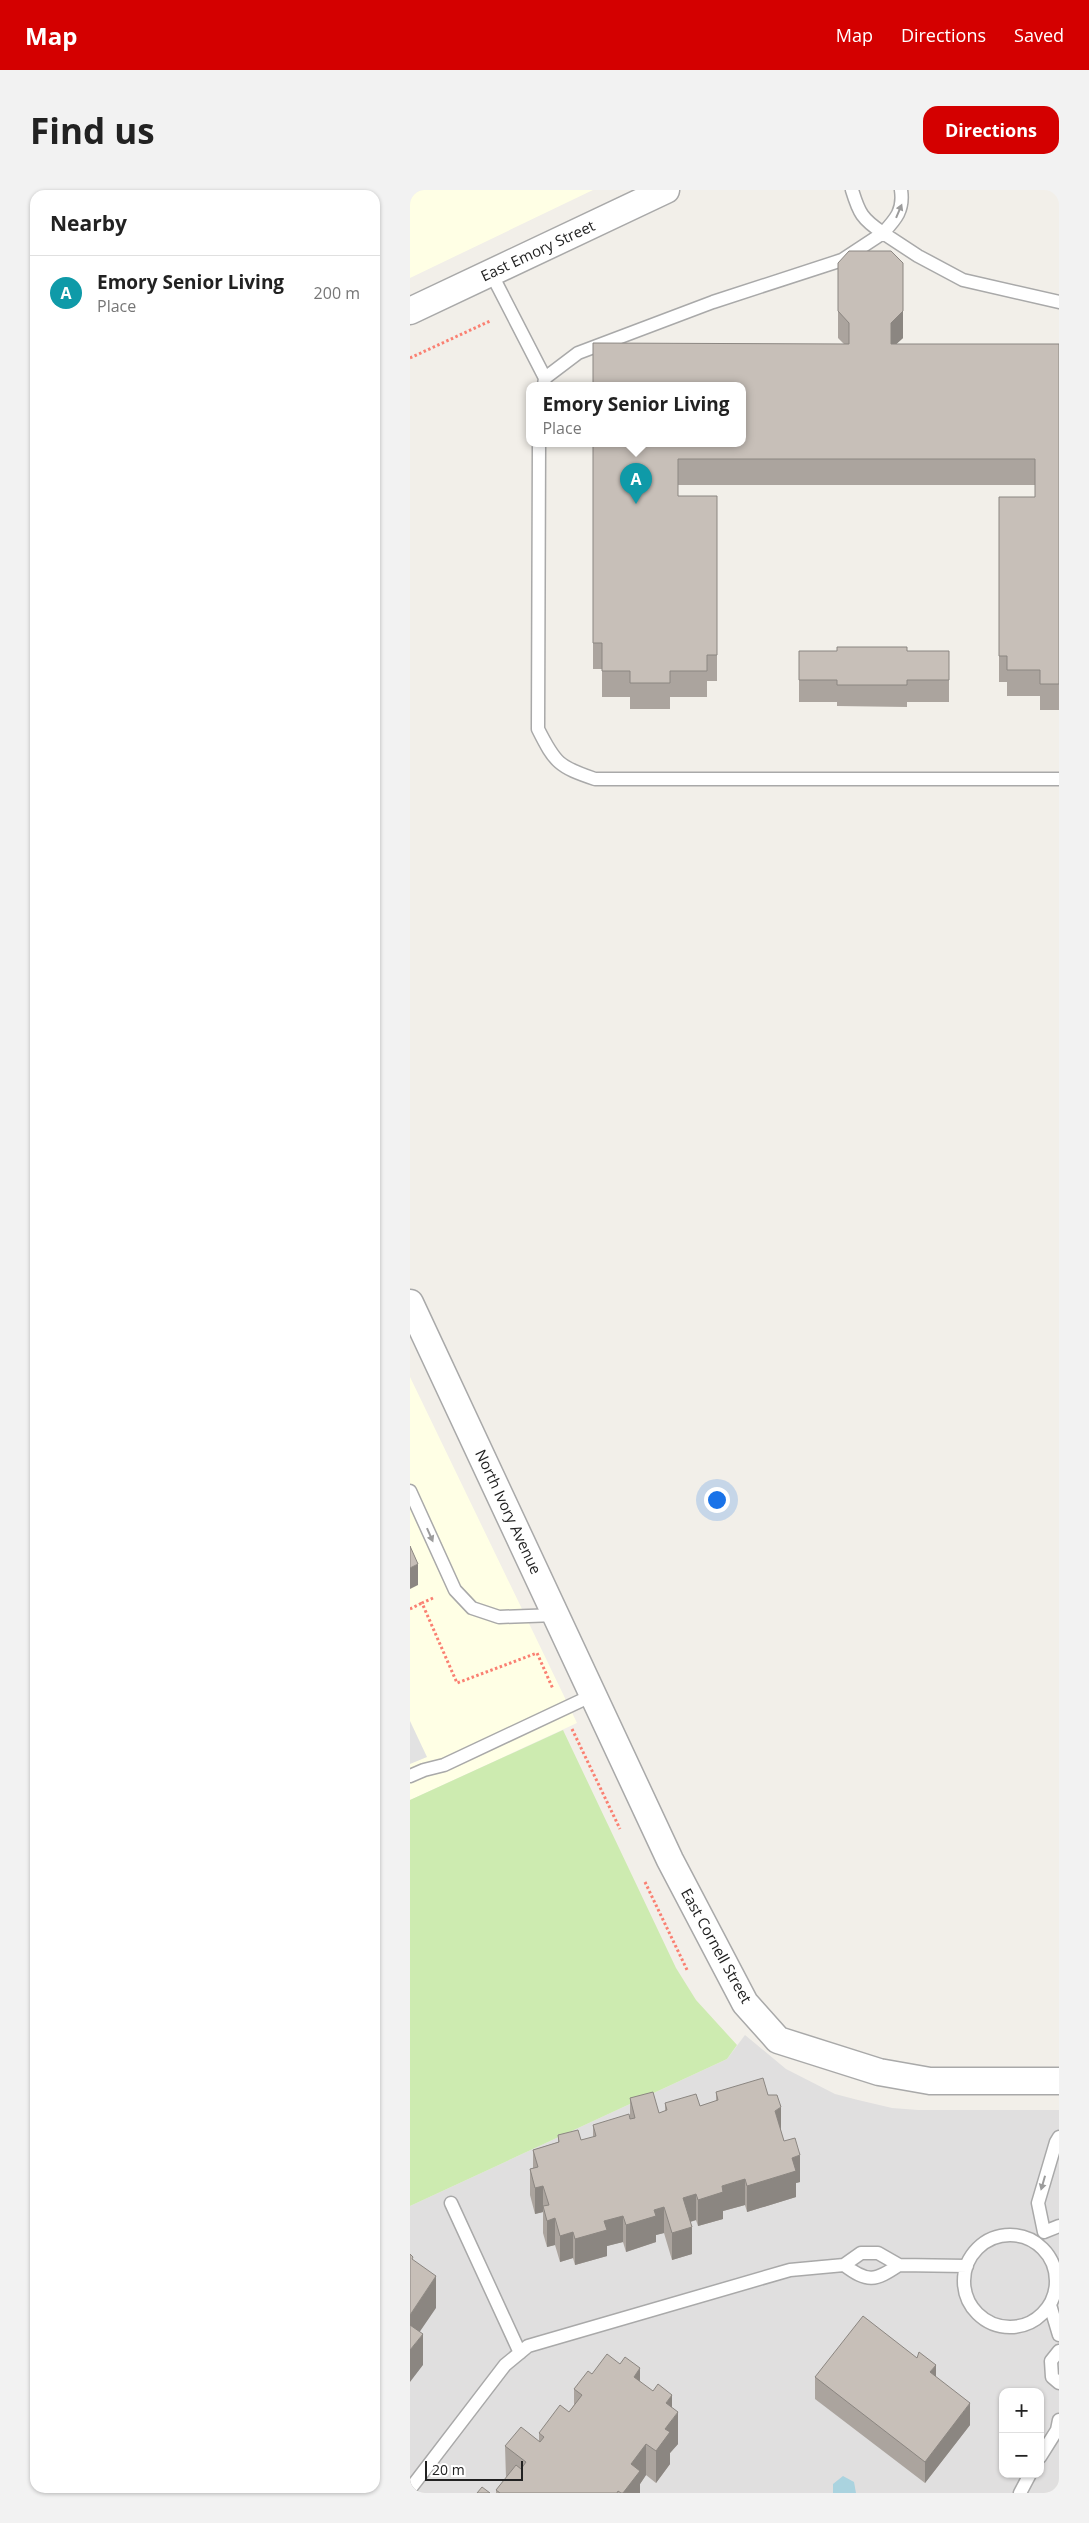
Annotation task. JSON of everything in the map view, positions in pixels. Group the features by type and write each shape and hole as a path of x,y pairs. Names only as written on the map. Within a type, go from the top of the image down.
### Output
{"street":[{"name":"East Emory Street","path":"410,311 666,190"},
{"name":"North Ivory Avenue","path":"410,1302 605,1721"},
{"name":"East Cornell Street","path":"605,1721 670,1860 714,1948 745,2004 778,2040 879,2072 930,2081 1059,2081"}],"lane":[{"path":"852,190 858,211 868,223 918,256 963,280 1059,302"},
{"path":"491,272 545,381 578,353 713,302 842,260 882,233 901,211 901,190"},
{"path":"539,447 538,729 549,751 566,770 595,779 1059,779"},
{"path":"410,1491 455,1590 472,1608 499,1617 556,1615"},
{"path":"410,1776 444,1765 593,1695"},
{"path":"1044,2232 1038,2203 1059,2137"},
{"path":"451,2203 520,2353"},
{"path":"1035,2242 1044,2232 1059,2226"},
{"path":"1014,2235 1035,2242 1047,2252 1054,2265 1057,2281 1055,2296 1050,2305 1036,2320 1022,2326 1006,2327 991,2323 978,2314 969,2302 964,2288 967,2266 979,2247 991,2238 1014,2235"},
{"path":"410,2488 505,2365 528,2346 790,2270 844,2265 861,2253 878,2253 899,2265 967,2266"},
{"path":"844,2265 860,2277 882,2277 899,2265"},
{"path":"1050,2305 1059,2335"},
{"path":"1059,2351 1051,2362 1052,2377 1059,2383"},
{"path":"1044,2451 1056,2430 1059,2420"},
{"path":"1020,2493 1028,2478"}],"path":[{"path":"410,358 467,331"},
{"path":"410,1609 422,1603"}],"shaded area":[{"path":"410,190 593,190 410,278"},
{"path":"410,1377 577,1723 410,1800"},
{"path":"410,1721 427,1757 410,1764"},
{"path":"745,2035 786,2069 835,2094 858,2100 892,2108 918,2110 1059,2110 1059,2493 410,2493 410,2206 727,2059"}],"green space":[{"path":"563,1730 676,1968 696,2000 737,2045 727,2059 410,2206 410,1800"}],"water":[{"path":"843,2476 854,2482 856,2493 833,2493 833,2484"}],"building":[{"path":"849,251 891,251 903,263 903,311 891,323 891,344 1059,344 1059,684 1040,684 1040,670 1007,670 1007,656 999,656 999,497 1035,497 1035,459 678,459 678,496 717,496 717,655 707,655 707,671 670,671 670,683 630,683 630,671 602,671 602,643 593,643 593,447 746,447 746,382 593,382 593,343 849,344 849,323 838,311 838,263"},
{"path":"837,647 907,647 907,651 949,651 949,680 907,680 907,685 837,685 837,680 799,680 799,651 837,651"},
{"path":"410,1546 418,1564 410,1568"},
{"path":"763,2078 768,2095 777,2095 781,2107 775,2111 784,2141 795,2138 800,2155 792,2158 796,2171 747,2186 745,2179 722,2186 723,2192 698,2200 696,2194 683,2198 692,2227 672,2233 664,2207 654,2210 656,2216 626,2225 623,2216 604,2221 607,2230 575,2239 573,2232 560,2236 555,2218 547,2221 543,2206 549,2205 543,2186 535,2188 530,2169 538,2167 533,2150 559,2142 558,2135 578,2130 581,2140 596,2136 593,2125 629,2114 630,2119 635,2118 630,2098 653,2092 659,2113 667,2110 665,2103 696,2094 700,2106 718,2100 716,2092"},
{"path":"410,2254 413,2257 412,2259 436,2276 410,2315"},
{"path":"863,2316 917,2358 919,2352 936,2365 930,2372 970,2403 925,2462 815,2377"},
{"path":"410,2325 423,2334 410,2350"},
{"path":"607,2354 620,2364 625,2357 640,2368 634,2377 653,2391 658,2384 672,2395 666,2403 678,2412 665,2429 670,2432 656,2451 646,2444 631,2464 640,2471 623,2493 618,2491 617,2493 500,2493 496,2490 516,2465 521,2469 526,2462 505,2446 521,2427 540,2442 544,2437 539,2433 560,2405 569,2412 582,2395 574,2389 588,2371 592,2374"},
{"path":"482,2487 490,2493 477,2493"}],"place":[{"name":"Emory Senior Living","path":"636,504"}]}
